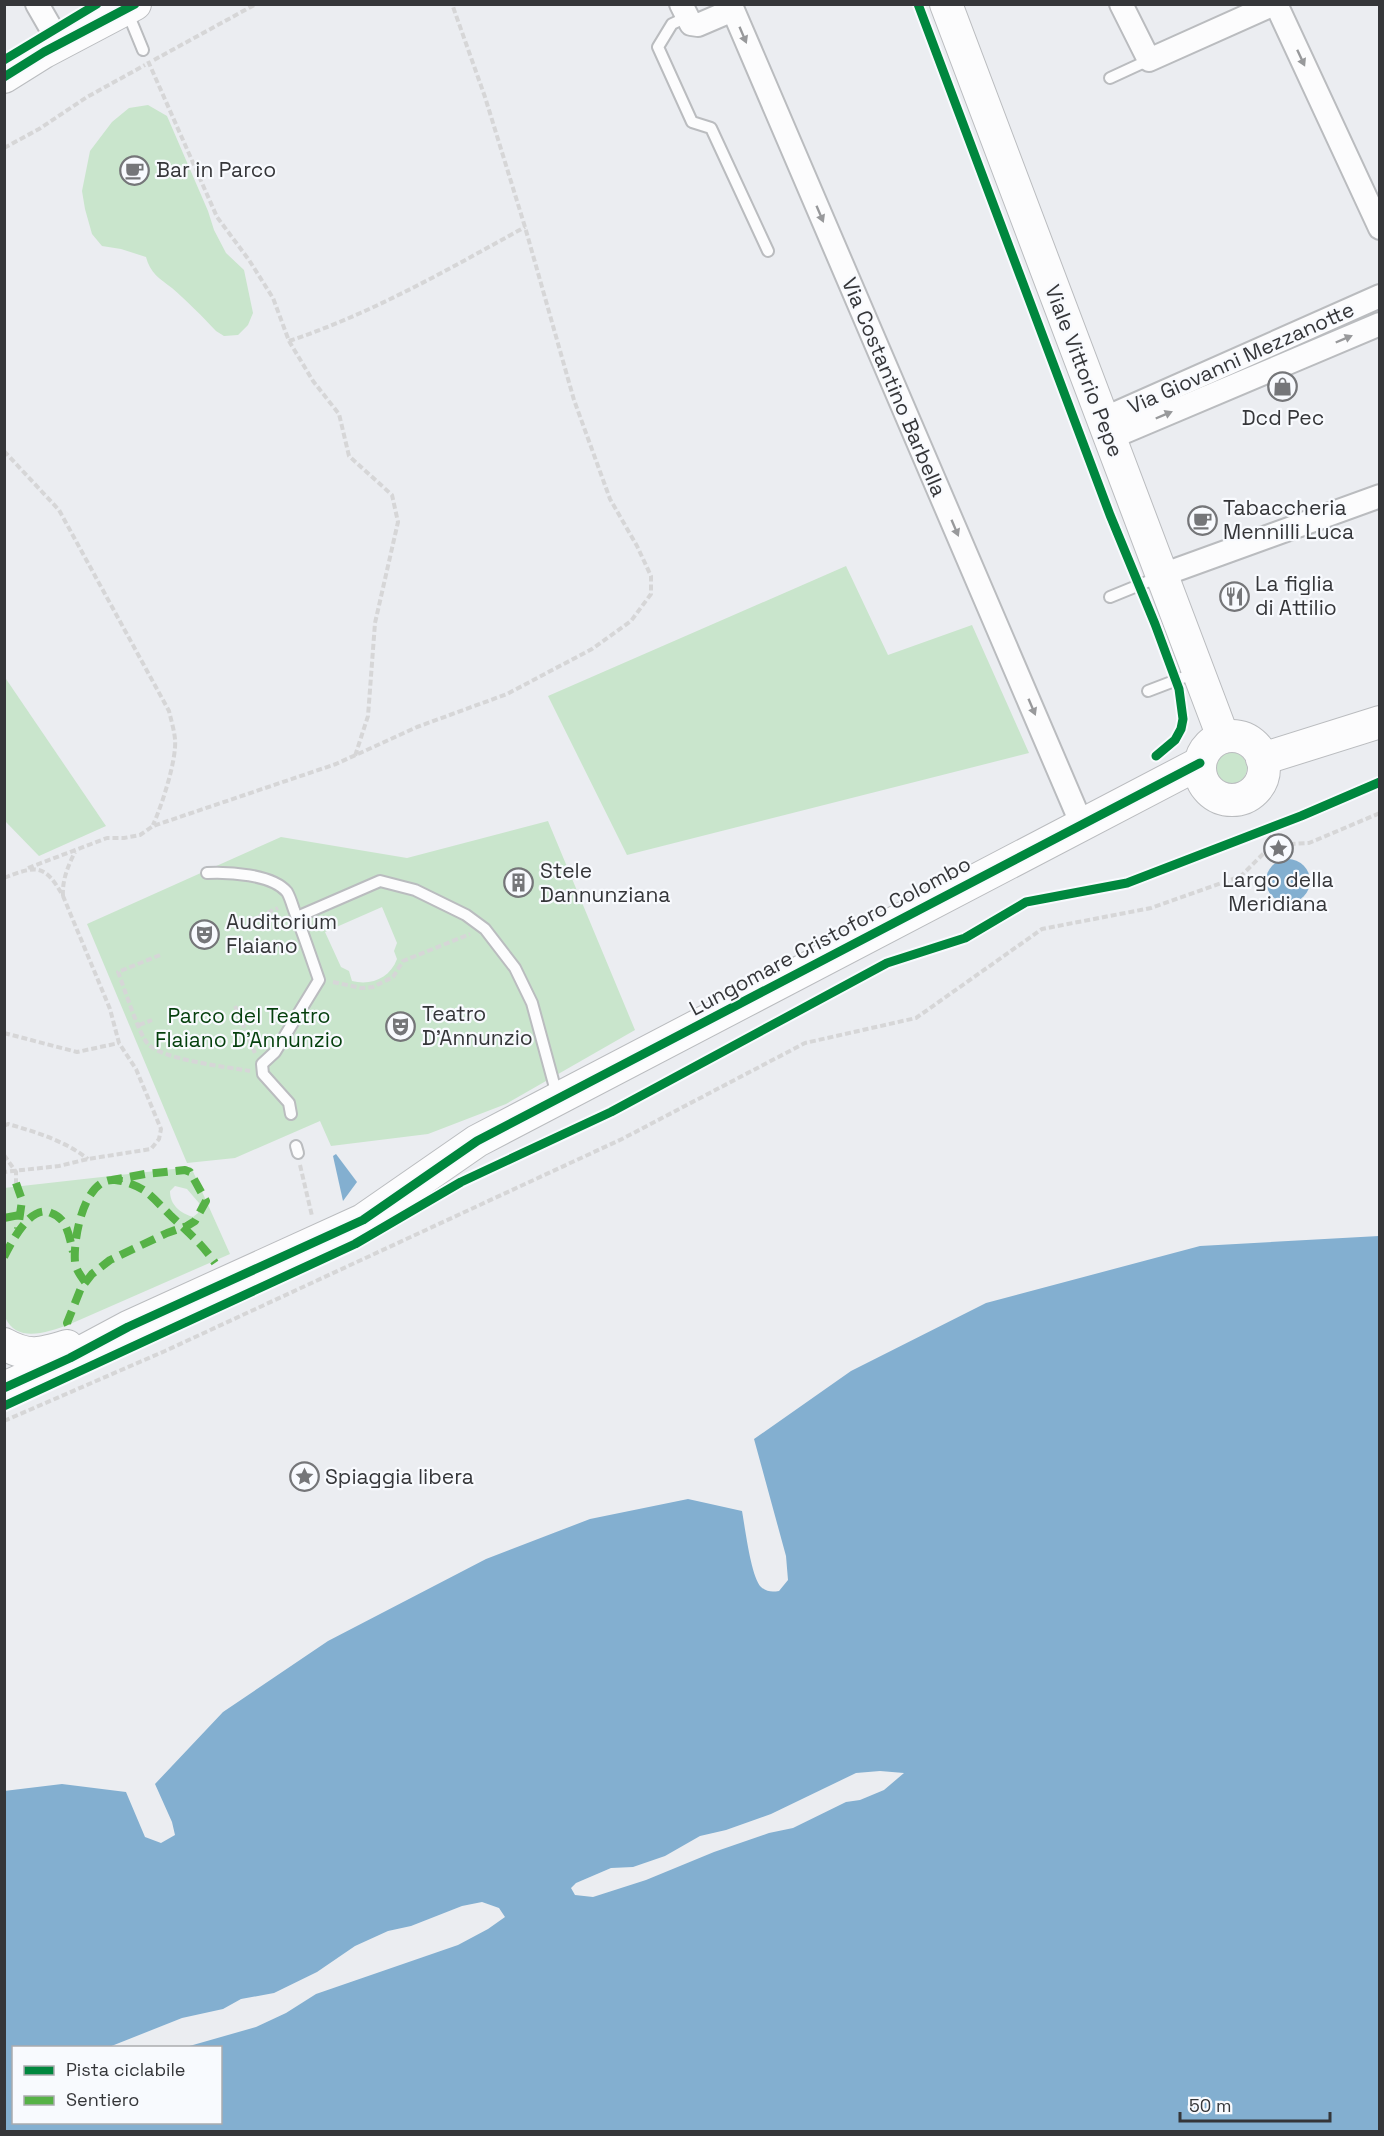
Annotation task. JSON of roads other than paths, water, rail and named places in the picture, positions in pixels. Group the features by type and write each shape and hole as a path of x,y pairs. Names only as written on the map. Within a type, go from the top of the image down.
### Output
{"street":[{"path":"37,4 60,44"},
{"name":"Viale Vittorio Pepe","path":"946,4 1223,737"},
{"path":"1121,4 1149,60 1275,4 1378,219"},
{"path":"4,76 130,7"},
{"name":"Via Costantino Barbella","path":"684,11 691,24 698,25 733,10 1082,825"},
{"name":"Via Giovanni Mezzanotte","path":"1106,429 1380,296"},
{"name":"Via Giovanni Mezzanotte","path":"1106,429 1380,324"},
{"path":"1162,575 1380,496"},
{"path":"1262,759 1380,722"},
{"path":"1233,736 1247,740 1258,750 1262,759 1263,775 1255,789 1247,796 1231,800 1216,796 1207,789 1200,774 1200,763 1205,749 1223,737 1233,736"},
{"name":"Lungomare Cristoforo Colombo","path":"128,1327 363,1220 477,1141 1200,763"},
{"path":"4,1344 23,1353 44,1354 128,1327"},
{"path":"4,1388 70,1358 128,1327"}],"lane":[{"path":"130,7 143,50"},
{"path":"684,11 672,24 658,46 692,122 711,128 768,251"},
{"path":"1110,78 1149,60"},
{"path":"1110,597 1162,575"},
{"path":"1148,691 1198,672"},
{"path":"207,873 219,872 263,878 275,883 286,892 319,980 275,1052 262,1064 263,1074 289,1103 291,1114"},
{"path":"297,917 380,881 415,890 466,915 485,929 515,968 532,1003 558,1098"}],"water":[{"path":"1288,859 1304,865 1310,881 1304,897 1288,903 1272,897 1266,881 1272,865"},
{"path":"336,1154 357,1182 343,1201 333,1156"},
{"path":"1379,1236 1379,2131 5,2131 4,1791 62,1784 126,1792 145,1837 161,1843 175,1835 172,1822 155,1784 223,1712 328,1641 486,1559 590,1519 688,1499 742,1511 751,1563 757,1582 765,1590 779,1591 788,1580 786,1556 754,1439 851,1371 986,1303 1200,1246"}],"place":[{"name":"Bar in Parco","path":"135,170"},
{"name":"Dcd Pec","path":"1283,387"},
{"name":"Tabaccheria Mennilli Luca","path":"1202,520"},
{"name":"La figlia di Attilio","path":"1234,596"},
{"name":"Largo della Meridiana","path":"1278,849"},
{"name":"Stele Dannunziana","path":"519,883"},
{"name":"Auditorium Flaiano","path":"205,934"},
{"name":"Teatro D'Annunzio","path":"401,1026"},
{"name":"Spiaggia libera","path":"304,1477"}],"park label":[{"name":"Parco del Teatro Flaiano D'Annunzio","path":"249,1028"}]}
